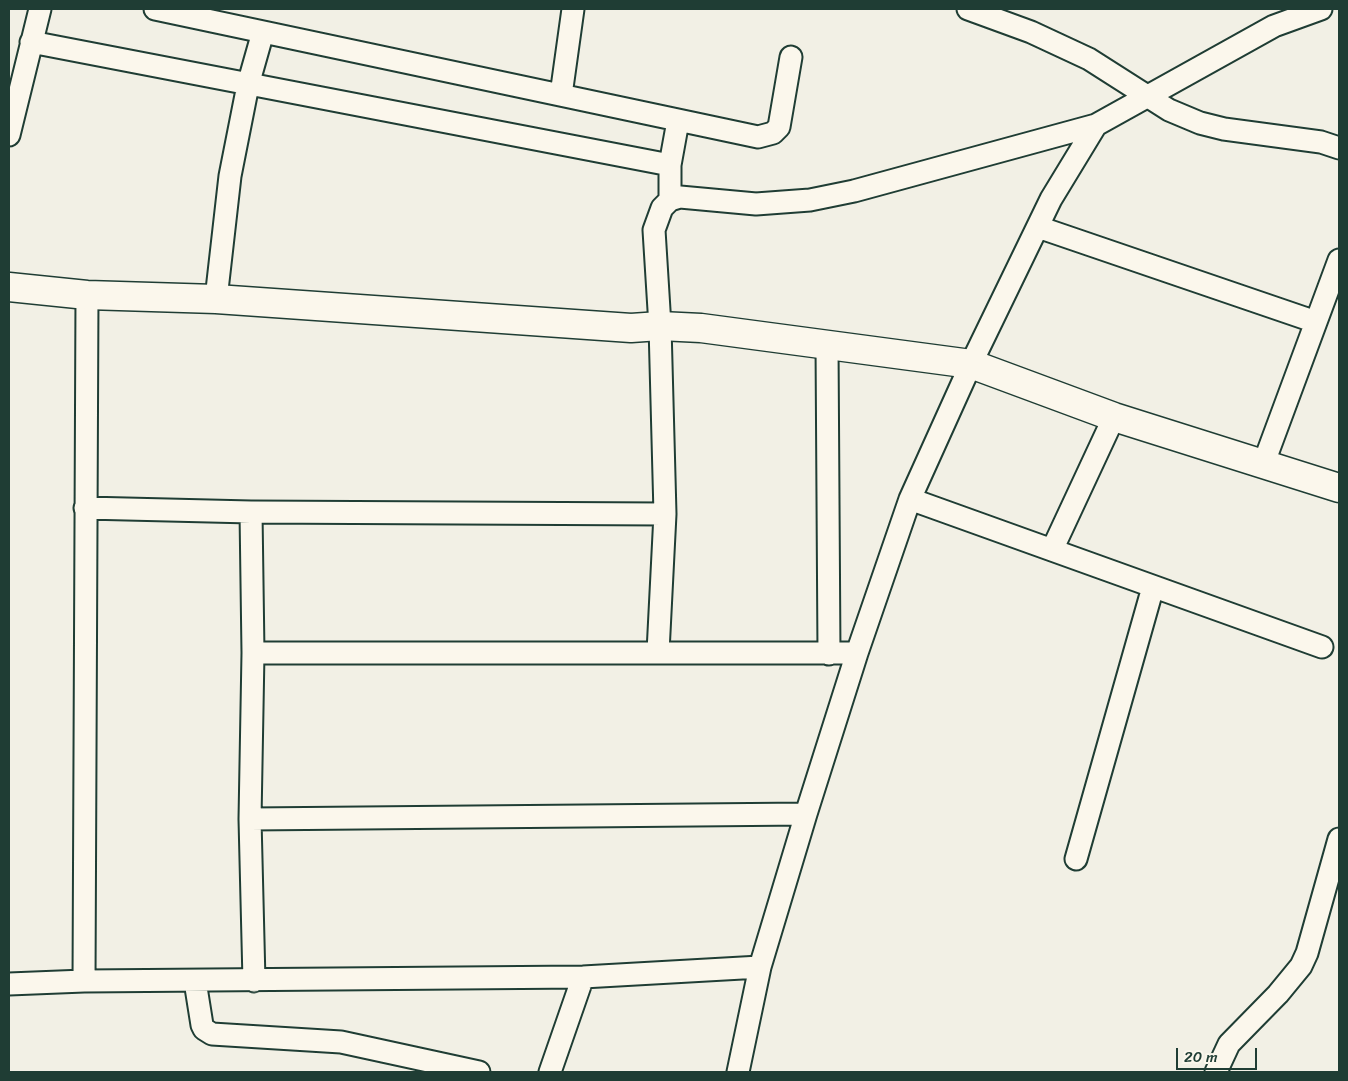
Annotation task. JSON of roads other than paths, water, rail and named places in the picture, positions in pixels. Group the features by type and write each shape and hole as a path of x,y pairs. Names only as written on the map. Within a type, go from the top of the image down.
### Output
{"street":[{"path":"9,135 40,9"},
{"path":"155,9 758,137 773,133 779,127 791,57"},
{"path":"561,95 573,9"},
{"path":"968,9 1031,32 1081,55 1169,110 1200,123 1224,129 1321,142 1339,148"},
{"path":"658,652 665,514 660,326 656,287 654,230 662,208 670,200 680,197 756,204 810,200 854,191 1096,124 1274,26 1322,9"},
{"path":"216,299 230,176 248,85 264,32"},
{"path":"31,42 670,165"},
{"path":"670,200 670,165 678,121"},
{"path":"738,1072 760,968 806,814 857,653 910,499 971,364 1051,199 1096,124"},
{"path":"1038,227 1316,322"},
{"path":"1263,465 1339,260"},
{"path":"9,287 86,295 216,299 631,328 660,326 701,328 971,364 1114,417 1339,488"},
{"path":"84,981 86,295"},
{"path":"827,344 829,654"},
{"path":"1052,550 1114,417"},
{"path":"910,499 1322,647"},
{"path":"85,508 252,512 665,514"},
{"path":"252,512 253,653 250,819 254,981"},
{"path":"1076,859 1153,587"},
{"path":"253,653 857,653"},
{"path":"250,819 806,814"},
{"path":"1216,1072 1229,1044 1278,994 1301,966 1307,953 1339,839"},
{"path":"9,984 84,981 583,977 760,968"},
{"path":"550,1072 583,977"},
{"path":"195,981 202,1025 204,1029 212,1034 341,1042 479,1072"}]}
